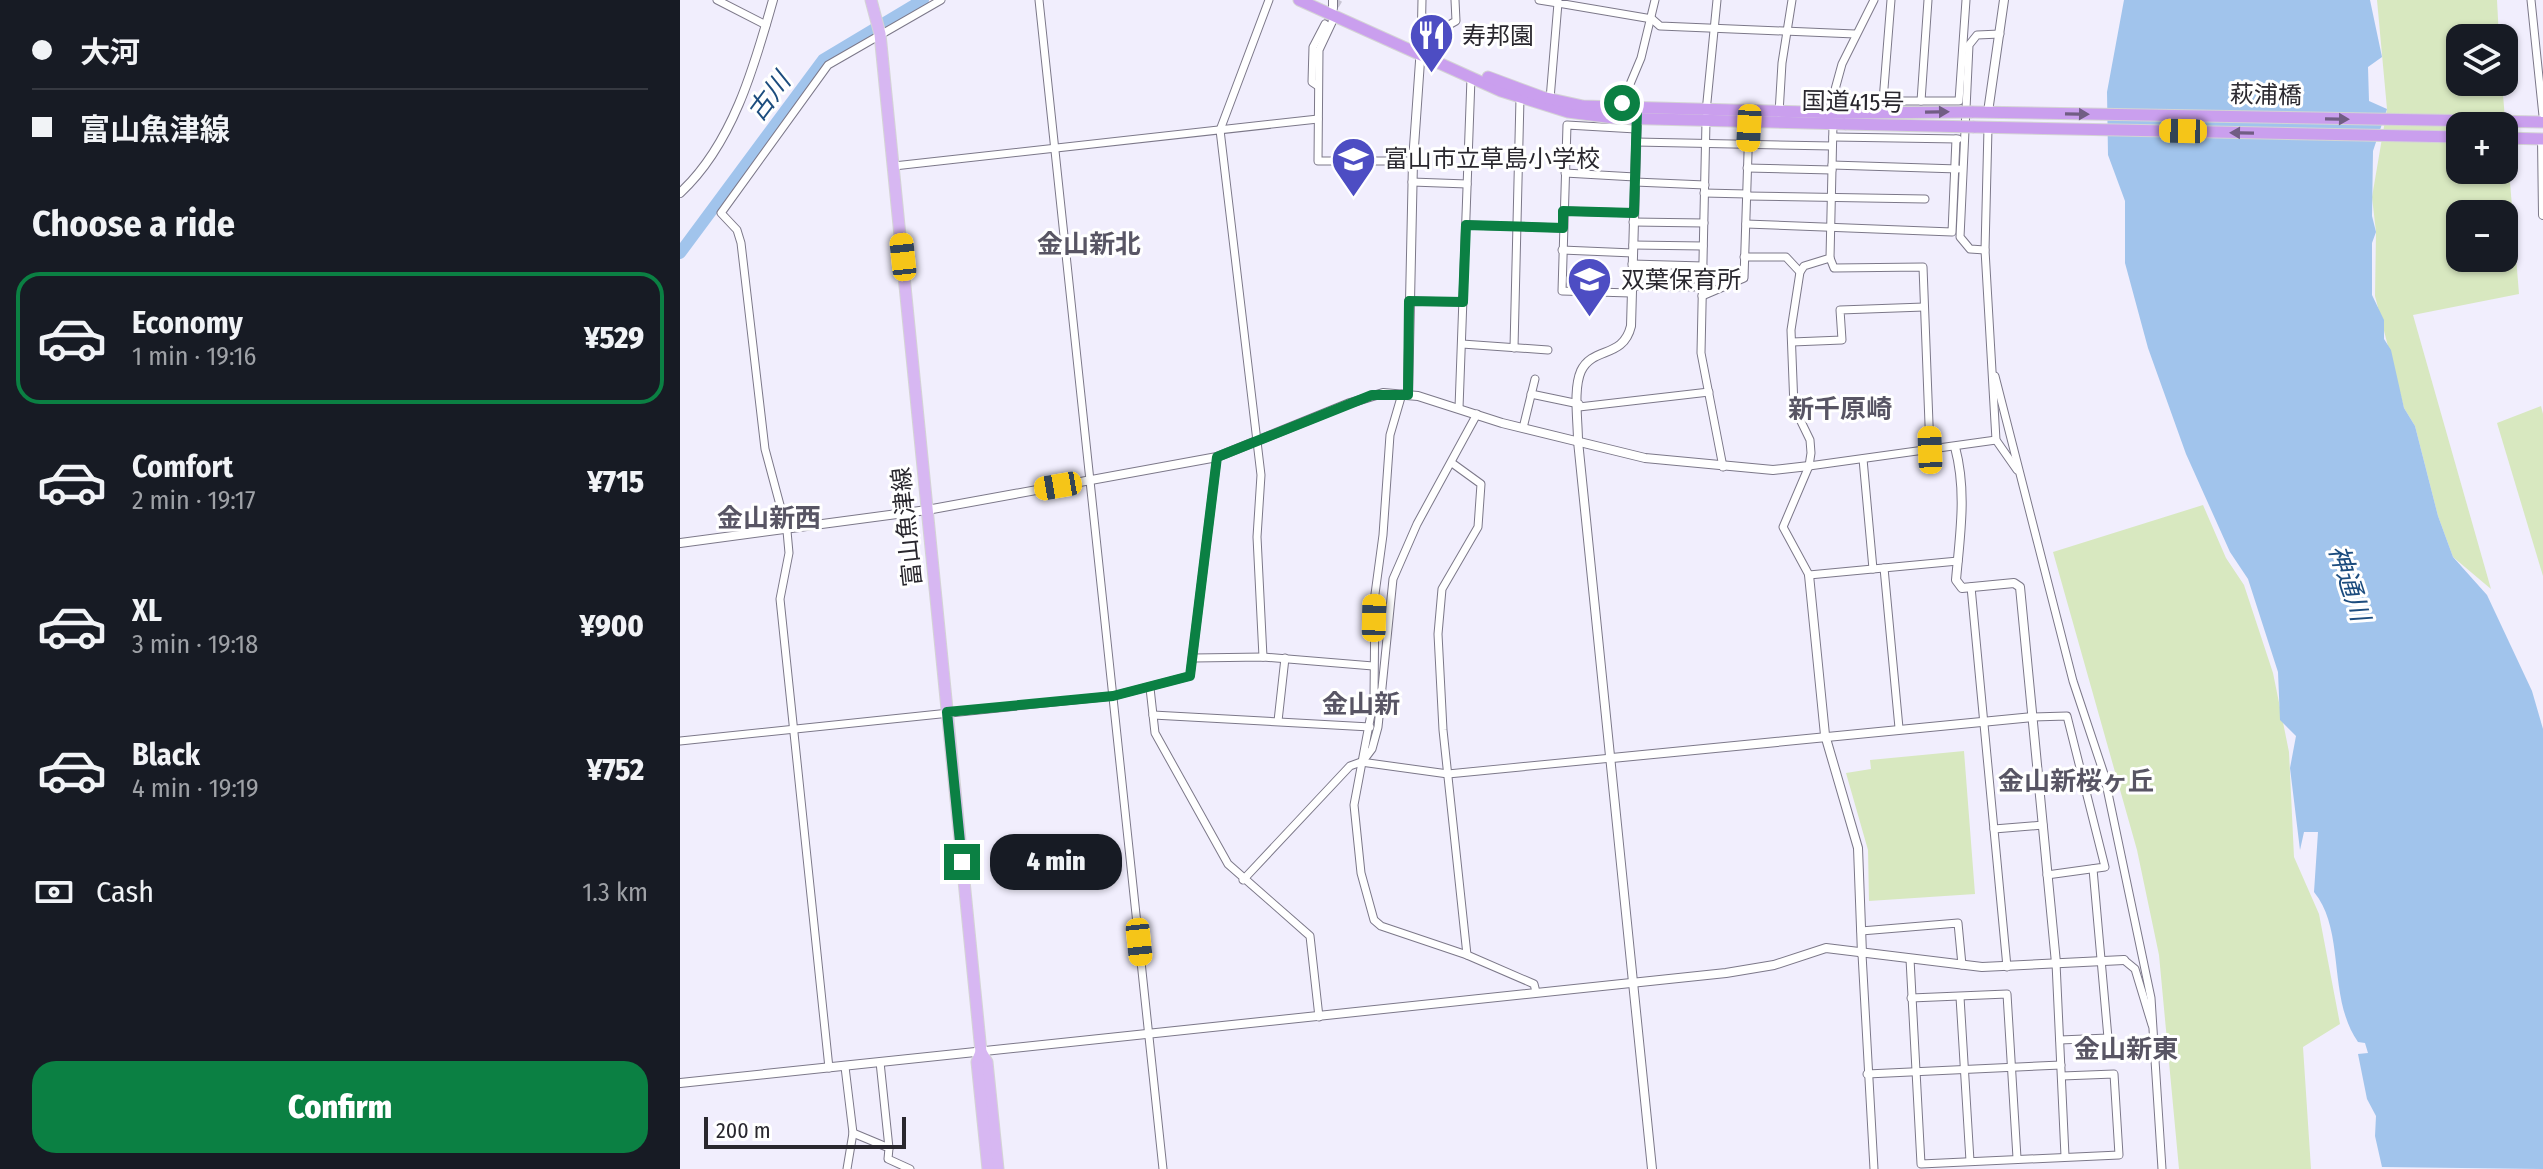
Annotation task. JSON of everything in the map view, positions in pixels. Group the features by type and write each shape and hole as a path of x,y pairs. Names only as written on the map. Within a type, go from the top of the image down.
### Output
{"highway":[{"name":"国道415号","path":"1299,0 1505,84 1550,99 1620,108 1637,119"},
{"name":"国道415号","path":"1316,0 1331,12"},
{"name":"国道415号","path":"1420,50 1471,78 1520,98 1568,112 1637,119 1779,113 1835,123 1966,105 1994,112"},
{"name":"萩浦橋","path":"1994,112 2537,122"},
{"name":"国道415号","path":"1706,116 1749,122 1993,128"},
{"name":"萩浦橋","path":"1993,128 2446,137"},
{"path":"2518,138 2540,139"}],"main road":[{"name":"富山魚津線","path":"871,0 880,36 981,1052 987,1062 998,1169"},
{"name":"富山魚津線","path":"981,1052 977,1062 988,1169"}],"street":[{"path":"717,0 766,25"},
{"path":"680,193 715,155 773,0"},
{"path":"829,1068 780,599 789,553 787,531 765,449 741,243 737,230 721,213 828,65 941,0"},
{"path":"1039,0 1163,1169"},
{"path":"1263,657 1257,537 1261,475 1220,130 1269,0"},
{"path":"1422,0 1405,394 1390,435 1383,535 1375,594 1370,727 1354,805 1361,873 1374,920 1381,926 1467,955 1534,984 1536,992"},
{"path":"1423,17 1447,26 1456,21 1455,0"},
{"path":"1539,0 1652,19 1660,26 1855,34"},
{"path":"1620,108 1641,58 1655,0"},
{"path":"1717,0 1706,116 1701,353 1723,467"},
{"path":"1779,113 1786,30 1792,0"},
{"path":"1874,0 1855,34 1835,123 1830,258 1834,268 1923,267 1930,450"},
{"path":"1883,101 1891,0"},
{"path":"1921,101 1928,0"},
{"path":"1966,0 1966,105"},
{"path":"1994,112 2004,0"},
{"path":"2531,0 2543,116"},
{"path":"1550,99 1558,2"},
{"path":"1331,12 1319,50 1318,161 1413,161"},
{"path":"1985,250 1970,249 1960,237 1960,139 1971,39 1977,35 2000,34"},
{"path":"2534,47 2543,46"},
{"path":"1459,408 1471,78"},
{"path":"1514,348 1520,98"},
{"path":"1636,142 1748,145 1835,123 1883,101 1966,105"},
{"path":"894,166 1318,119"},
{"path":"1652,1169 1578,441 1581,371 1591,359 1620,347 1628,338 1632,289 1637,119 1567,125 1562,291 1632,289 1702,291 1744,278 1749,122"},
{"path":"1835,123 1960,139"},
{"path":"1993,128 1985,250 1995,376 1996,440 2018,470"},
{"path":"2540,139 2543,214"},
{"path":"1747,168 1959,169"},
{"path":"1746,224 1952,232 1959,169"},
{"path":"1565,173 1747,195 1925,199"},
{"path":"1412,182 1467,184"},
{"path":"1563,211 1704,223"},
{"path":"1466,225 1563,228"},
{"path":"1562,250 1703,246"},
{"path":"1744,257 1786,257 1800,272"},
{"path":"1830,258 1804,266 1800,272 1792,342 1794,407 1810,440 1809,466 1783,527 1809,575 1825,735 1858,848 1874,1169"},
{"path":"1632,264 1703,266"},
{"path":"1409,301 1463,302"},
{"path":"1792,342 1842,340 1840,310 1924,307"},
{"path":"1462,344 1548,350"},
{"path":"1995,376 2073,681 2104,774 2151,998 2162,1169"},
{"path":"1523,428 1535,379"},
{"path":"1531,394 1579,406 1709,392"},
{"path":"680,543 927,510 1217,457 1372,395 1405,394 1523,428 1645,458 1723,467 1773,470 1996,440"},
{"path":"1361,762 1372,749 1378,727 1393,579 1417,524 1477,414"},
{"path":"1955,447 1962,471 1963,505 1956,580 1962,588 2014,583 2020,587 2056,963 2065,1156"},
{"path":"680,741 1113,696 1190,676 1217,457"},
{"path":"1863,459 1873,569"},
{"path":"1452,463 1481,484 1478,527 1442,589 1437,657 1467,955"},
{"path":"1809,575 1958,561"},
{"path":"1884,568 1899,728"},
{"path":"1971,587 2007,967"},
{"path":"1194,658 1263,657 1373,666"},
{"path":"1278,721 1285,658"},
{"path":"1150,688 1155,733 1228,864 1310,936 1319,1017"},
{"path":"1153,715 1370,727"},
{"path":"1243,880 1350,766 1361,762 1448,774 1899,728 2067,716 2105,867 2047,875"},
{"path":"1994,829 2043,825"},
{"path":"2060,1040 2108,1038 2104,960 2093,869"},
{"path":"1861,931 1958,923 1962,965"},
{"path":"680,1083 1759,968 1826,948 1962,965 2007,967 2124,960 2135,969 2148,1020 2153,1027"},
{"path":"1910,959 1921,1164 1970,1161 1985,1165 2017,1158 2119,1155 2114,1074 2062,1076"},
{"path":"1911,998 2007,994 2017,1158"},
{"path":"1960,997 1970,1161"},
{"path":"880,1062 888,1159 910,1169"},
{"path":"1867,1074 2061,1065"},
{"path":"845,1067 853,1133 847,1169"},
{"path":"853,1133 889,1148"}],"green space":[{"path":"2377,0 2497,0 2498,24 2446,24 2446,96 2503,96 2504,112 2446,112 2446,184 2510,184 2511,200 2446,200 2446,272 2517,272 2519,294 2413,315 2491,589 2453,557 2438,516 2415,426 2404,408 2375,296 2376,232 2372,197 2387,109"},
{"path":"2541,406 2543,414 2543,576 2497,423"},
{"path":"2203,505 2226,558 2244,585 2273,673 2289,752 2294,857 2319,914 2340,1024 2303,1047 2311,1169 2179,1169 2159,955 2137,850 2053,552"},
{"path":"1964,751 1975,894 1869,901 1868,850 1846,773 1871,769 1870,760"}],"water":[{"name":"神通川","path":"2124,0 2370,0 2382,57 2368,67 2369,101 2387,109 2373,151 2372,216 2376,232 2372,243 2372,295 2384,320 2384,339 2391,350 2404,408 2415,426 2438,516 2453,557 2487,595 2532,691 2543,729 2543,1169 2382,1167 2375,1136 2376,1116 2367,1099 2358,1054 2368,1053 2365,1043 2358,1042 2349,1025 2330,926 2314,892 2318,832 2304,832 2300,850 2290,768 2296,736 2280,720 2278,672 2248,579 2230,552 2186,454 2148,348 2125,263 2125,201 2108,155 2107,92"}],"waterway":[{"name":"古川","path":"680,253 823,60 923,0"}],"tunnel":[{"path":"1325,24 1339,0"}],"place":[{"name":"寿邦園","path":"1431,75"},
{"name":"富山市立草島小学校","path":"1353,198"},
{"name":"双葉保育所","path":"1590,319"}],"district":[{"name":"金山新北","path":"1089,244"},
{"name":"新千原崎","path":"1840,409"},
{"name":"金山新西","path":"769,518"},
{"name":"金山新","path":"1361,704"},
{"name":"金山新桜ヶ丘","path":"2076,781"},
{"name":"金山新東","path":"2126,1049"}],"route":[{"path":"962,862 947,712 1113,696 1190,676 1217,457 1372,395 1408,395 1409,301 1463,302 1466,225 1563,228 1563,211 1634,213 1637,110 1620,108 1622,103"}]}
